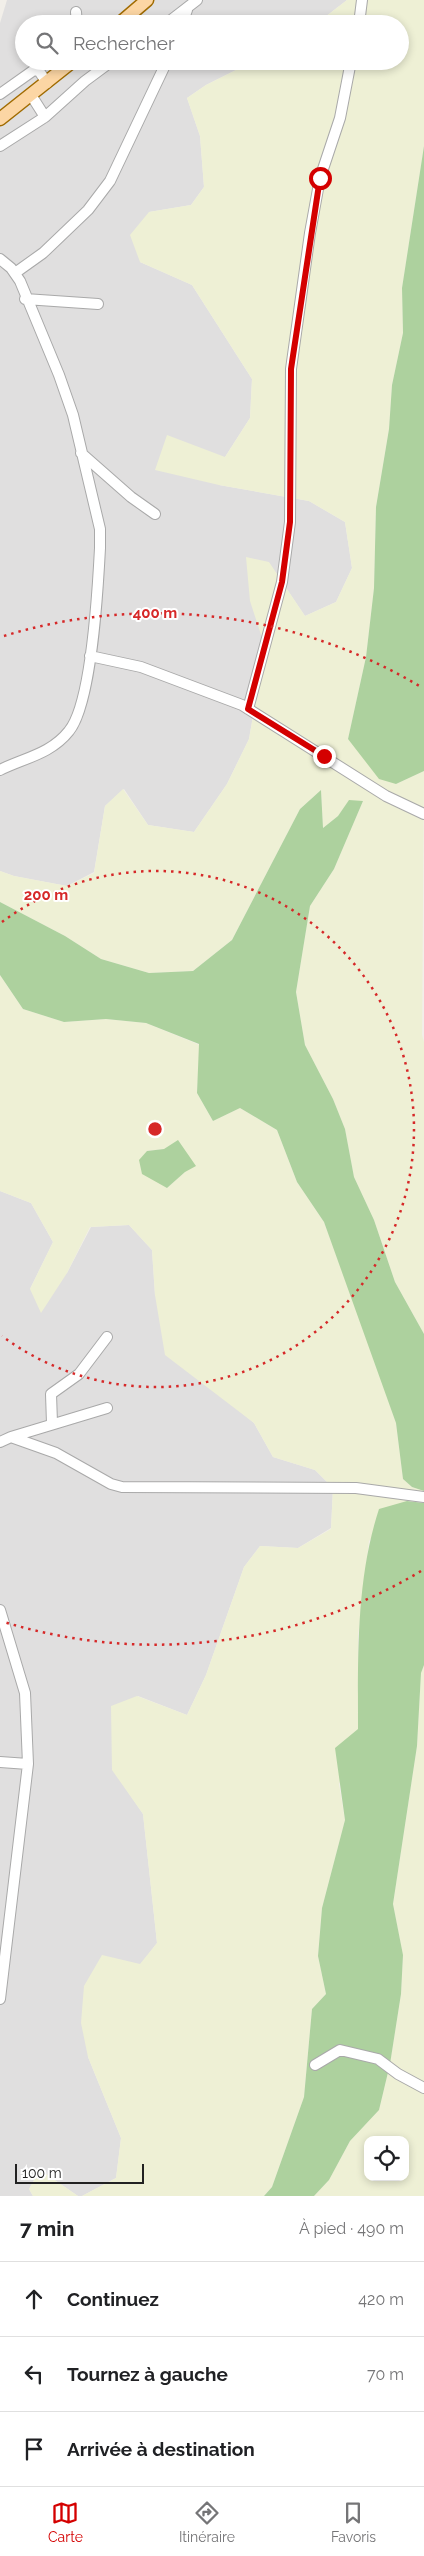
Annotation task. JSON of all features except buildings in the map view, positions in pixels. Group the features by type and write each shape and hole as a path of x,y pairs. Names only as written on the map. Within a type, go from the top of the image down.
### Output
{"main road":[{"path":"129,15 146,0"},
{"path":"0,118 62,70"}],"street":[{"path":"180,15 197,0"},
{"path":"360,15 362,0"},
{"path":"185,15 187,10"},
{"path":"0,94 34,70 38,71 47,83"},
{"path":"0,146 45,116 100,70"},
{"path":"15,273 43,253 88,210 110,181 163,70"},
{"path":"248,709 282,582 290,522 291,369 310,233 320,178 340,118 349,70"},
{"path":"31,95 45,116"},
{"path":"0,259 15,273 59,375 73,415 100,529 99,577 90,656 79,712 70,730 44,752 0,770"},
{"path":"25,299 98,304"},
{"path":"81,454 131,497 155,514"},
{"path":"90,656 141,667 200,688 248,709 386,796 424,814"},
{"path":"52,1423 51,1394 79,1374 107,1337"},
{"path":"0,1442 52,1423 107,1408"},
{"path":"11,1438 56,1453 104,1481 122,1487 356,1488 424,1497"},
{"path":"0,1610 25,1694 28,1764 0,1999"},
{"path":"0,1762 28,1764"},
{"path":"315,2065 340,2050 355,2053 378,2059 398,2074 424,2088"}],"shaded area":[{"path":"7,0 347,0 328,15 15,15 15,70 236,70 206,85 187,98 200,136 204,187 191,205 149,212 140,262 192,285 252,379 250,418 225,457 219,485 309,501 345,522 352,568 336,602 305,616 269,563 265,647 249,739 227,784 194,832 148,825 124,789 105,806 94,872 67,886 14,876 0,871 0,23"},
{"path":"0,1191 31,1203 53,1242 30,1289 67,1273 91,1227 129,1225 152,1250 155,1295 230,1403 254,1423 273,1457 315,1470 333,1488 331,1528 298,1548 260,1546 244,1567 206,1675 187,1715 138,1696 113,1770 143,1814 157,1943 141,1964 88,2057 121,2138 116,2178 82,2196 78,2196 40,2170 29,2189 33,2196 0,2196"}],"green space":[{"path":"347,0 424,0 424,146 402,288 403,333 392,385 389,429 376,507 374,588 366,657 348,739 396,784 424,771 422,1035 424,1042 424,1334 395,1282 374,1220 354,1177 345,1129 333,1099 305,1045 296,992 310,906 334,869 363,801 349,801 338,816 323,828 321,790 300,809 232,940 193,971 149,973 101,959 65,936 0,902 0,871 14,876 67,886 94,873 105,806 123,789 148,825 194,832 227,784 249,739 265,647 250,601 246,557 269,562 305,616 336,602 352,568 345,522 309,501 219,485 155,470 167,435 225,457 250,418 252,379 192,285 140,262 130,235 149,212 191,205 204,187 200,136 187,98 206,85 236,70 409,70 409,15 328,15"},
{"path":"424,146 424,771 396,784 379,779 348,739 366,657 374,588 376,507 389,429 392,385 403,333 402,288"},
{"path":"321,790 323,828 338,816 349,800 363,801 334,869 310,906 296,992 305,1045 333,1099 345,1129 354,1177 374,1220 395,1282 424,1334 424,1491 412,1487 403,1479 396,1423 324,1222 297,1182 277,1130 240,1108 213,1121 197,1093 199,1044 146,1023 106,1019 64,1022 23,1009 0,975 0,902 65,936 101,959 149,973 193,971 232,940 300,809"},
{"path":"0,975 23,1009 64,1022 106,1019 146,1023 200,1045 197,1093 213,1121 240,1108 277,1130 297,1182 324,1222 374,1357 396,1423 403,1479 412,1487 424,1491 424,1503 407,1501 369,1541 358,1636 358,1729 339,1784 345,1820 322,1908 318,1956 326,1994 312,2009 304,2097 272,2187 264,2196 82,2196 116,2178 121,2138 88,2057 81,2023 84,1986 102,1955 140,1964 157,1943 143,1814 112,1770 111,1706 137,1696 187,1715 206,1675 244,1567 260,1546 298,1548 331,1529 333,1488 315,1470 273,1457 254,1423 165,1355 155,1295 152,1250 129,1225 90,1227 67,1273 41,1313 30,1289 53,1242 31,1203 0,1191","holes":["164,1149 185,1172 167,1188 147,1151"]},
{"path":"178,1140 196,1166 185,1172 167,1188 142,1174 139,1160 147,1151 164,1149"},
{"path":"407,1501 424,1503 424,1665 421,1673 417,1746 393,1904 403,1955 401,1994 390,2064 379,2110 350,2141 329,2180 314,2196 264,2196 272,2187 304,2097 312,2009 326,1994 318,1956 322,1908 345,1820 335,1748 358,1729 360,1618 362,1590 371,1536 379,1509"},
{"path":"424,1665 424,2196 314,2196 329,2180 350,2141 379,2110 390,2064 401,1994 403,1956 393,1904 417,1746 421,1673"},
{"path":"40,2170 78,2196 33,2196 29,2189"}],"route":[{"path":"320,178 310,233 291,369 290,522 282,582 248,709 324,756"}]}
